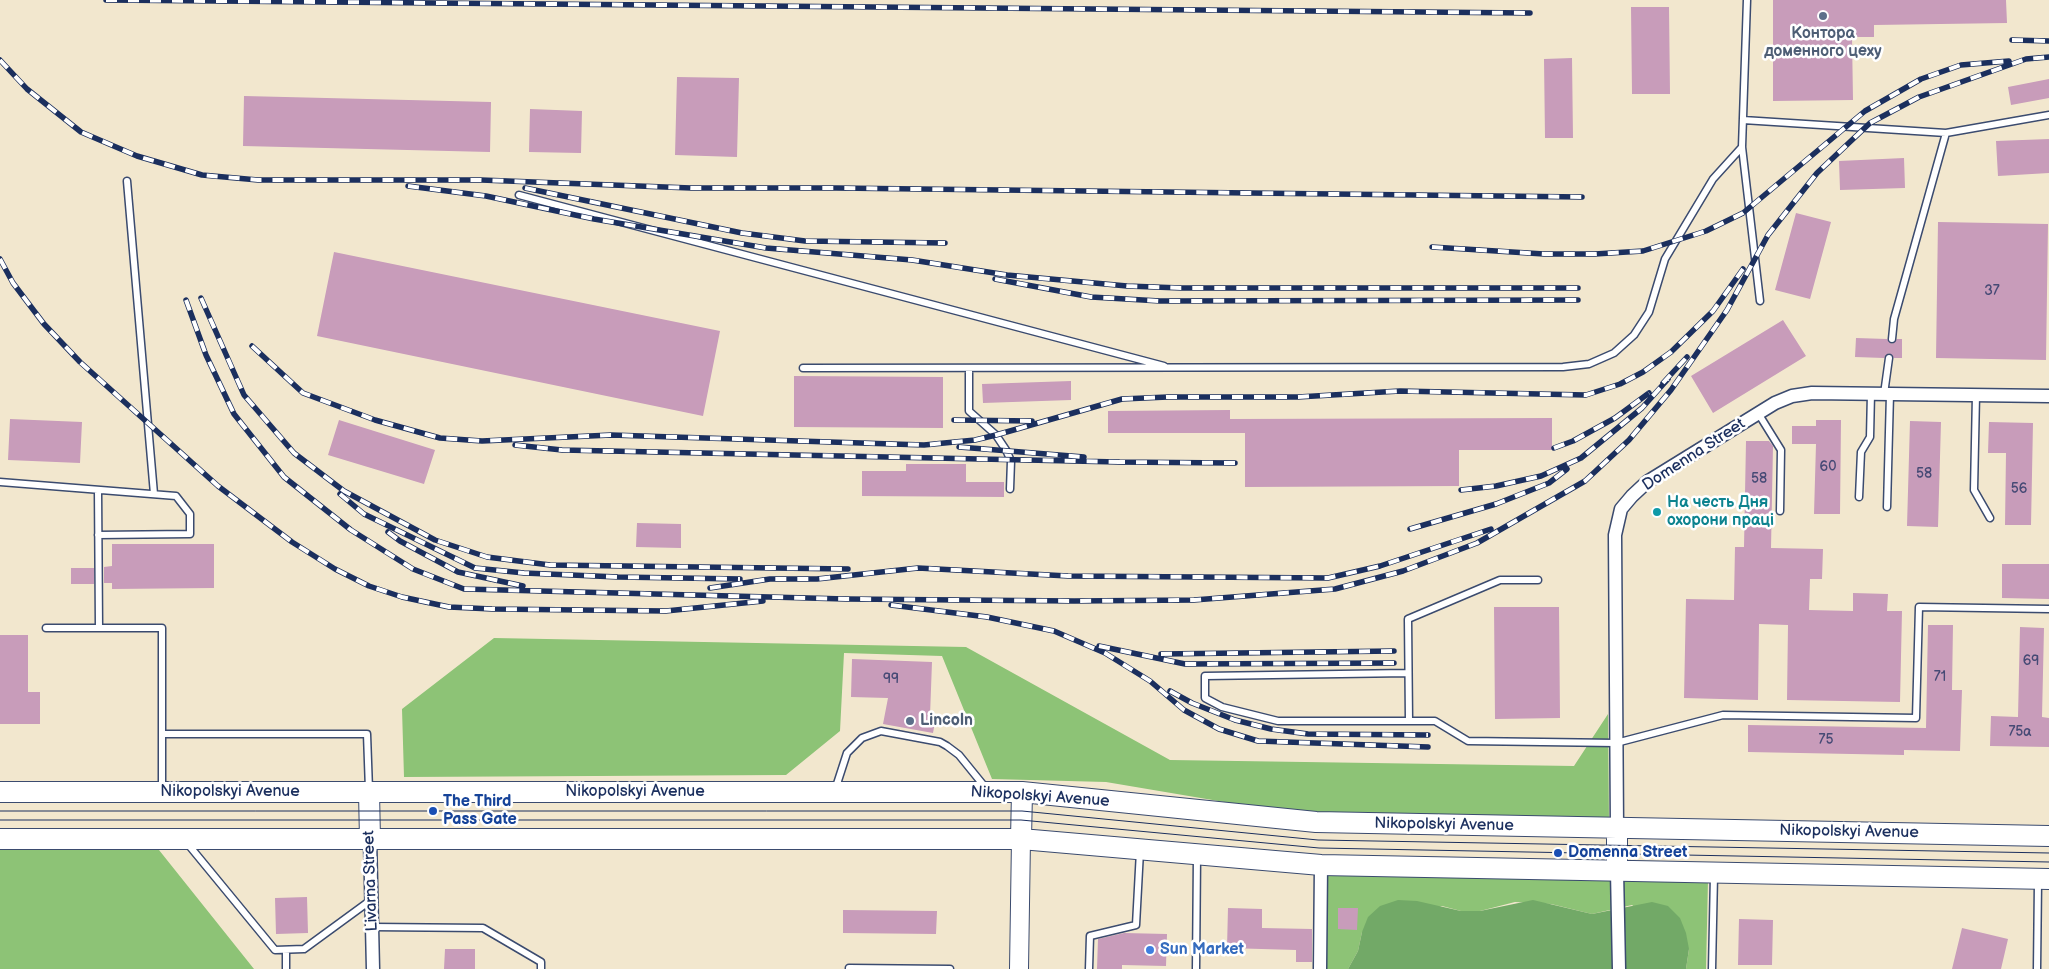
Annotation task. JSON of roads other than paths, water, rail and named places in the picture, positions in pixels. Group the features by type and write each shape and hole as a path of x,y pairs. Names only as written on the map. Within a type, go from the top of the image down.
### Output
{"main road":[{"name":"Nikopolskyi Avenue","path":"0,792 1022,792 1316,822 2049,836"},
{"name":"Livarna Street","path":"369,792 370,838"},
{"path":"1019,969 1022,792"},
{"name":"Domenna Street","path":"1617,828 1617,871"},
{"path":"0,838 1021,839 1321,865 2044,878"}],"street":[{"name":"Domenna Street","path":"1617,828 1615,535 1621,509 1647,482 1775,403 1801,394 2049,396"},
{"name":"Livarna Street","path":"370,838 373,969"},
{"path":"1320,969 1321,865"},
{"name":"Domenna Street","path":"1617,871 1619,969"}],"lane":[{"path":"1747,0 1742,147 1760,301"},
{"path":"1743,120 1946,134 2049,114"},
{"path":"1892,339 1894,319 1946,134"},
{"path":"803,368 1553,367 1590,364 1614,352 1634,335 1649,312 1664,260 1714,180 1742,147"},
{"path":"127,181 154,494"},
{"path":"519,195 1172,368"},
{"path":"1887,507 1887,394 1889,358"},
{"path":"969,369 969,411 982,420 996,435 1006,450 1011,461 1010,490"},
{"path":"1859,497 1860,452 1870,437 1871,394"},
{"path":"1976,395 1974,490 1990,518"},
{"path":"1758,413 1781,450 1780,511"},
{"path":"0,482 176,496 190,514 190,534 98,535"},
{"path":"98,490 98,628"},
{"path":"1409,721 1408,620 1500,580 1538,580"},
{"path":"1408,673 1205,676 1205,698 1222,707 1278,721 1435,721 1468,741 1616,743 1723,715 1916,718 1919,607 2049,609"},
{"path":"46,628 162,628 162,792"},
{"path":"835,791 847,753 862,738 881,731 940,742 959,755 988,792"},
{"path":"162,734 367,734 369,792"},
{"path":"184,838 275,950 304,949 371,900"},
{"path":"1089,969 1090,936 1136,925 1140,849"},
{"path":"1196,969 1197,854"},
{"path":"1712,969 1714,872"},
{"path":"2037,969 2044,878"},
{"path":"372,927 483,928 541,962 541,969"},
{"path":"286,950 286,969"},
{"path":"849,968 950,969"}],"tram line":[{"path":"0,811 1022,811 1318,840 2049,853"},
{"path":"0,820 1021,820 1319,848 2049,862"}],"railway":[{"path":"106,0 1530,13"},
{"path":"2012,40 2049,41"},
{"path":"186,300 206,355 234,414 284,477 351,530 413,569 464,589 846,599 1074,601 1194,600 1335,589 1403,571 1477,543 1585,481 1629,440 1671,390 1727,310 1768,235 1817,173 1870,123 1919,97 2026,59 2049,57"},
{"path":"0,60 27,89 81,132 137,156 202,175 258,180 481,180 691,188 1582,197"},
{"path":"1432,247 1544,254 1595,254 1643,251 1706,231 1743,213 1865,111 1921,79 1961,65 2009,61"},
{"path":"408,186 486,196 594,219 766,248 912,260 1007,275 1127,286 1181,288 1578,288"},
{"path":"525,188 742,233 805,241 945,243"},
{"path":"0,259 13,283 44,324 80,362 218,486 292,542 335,569 369,586 402,597 449,607 492,609 666,611 763,601"},
{"path":"252,346 303,393 375,420 440,438 482,441 611,435 924,445 975,440 1122,399 1298,397 1400,391 1586,395 1620,384 1643,372 1671,352 1713,311 1743,269"},
{"path":"995,279 1091,297 1160,301 1578,300"},
{"path":"201,298 244,395 294,453 344,491 435,540 487,557 550,565 848,569"},
{"path":"1663,383 1687,357"},
{"path":"1461,490 1496,486 1541,476 1581,458 1642,408 1668,379"},
{"path":"1554,448 1573,441 1615,418 1649,393"},
{"path":"954,420 1032,421"},
{"path":"515,445 562,450 1119,462"},
{"path":"959,447 1084,457"},
{"path":"1114,462 1235,463"},
{"path":"1410,529 1496,504 1549,483 1567,469"},
{"path":"340,494 364,514 475,568 524,573 618,577 740,579"},
{"path":"710,588 770,579 817,579 918,568 1068,576 1328,578 1380,566 1491,529"},
{"path":"388,532 400,541 458,572 523,586"},
{"path":"891,605 987,617 1054,631 1105,653 1150,681 1184,710 1219,729 1258,741 1428,747"},
{"path":"1099,646 1185,664 1394,663"},
{"path":"1161,654 1394,651"},
{"path":"1170,691 1192,703 1235,720 1271,729 1308,734 1428,735"}],"place":[{"name":"Контора доменного цеху","path":"1823,16"},
{"name":"На честь Дня охорони праці","path":"1657,512"},
{"name":"Lincoln","path":"910,721"},
{"name":"The Third Pass Gate","path":"433,811"},
{"name":"Domenna Street","path":"1558,853"},
{"name":"Sun Market","path":"1150,950"}]}
